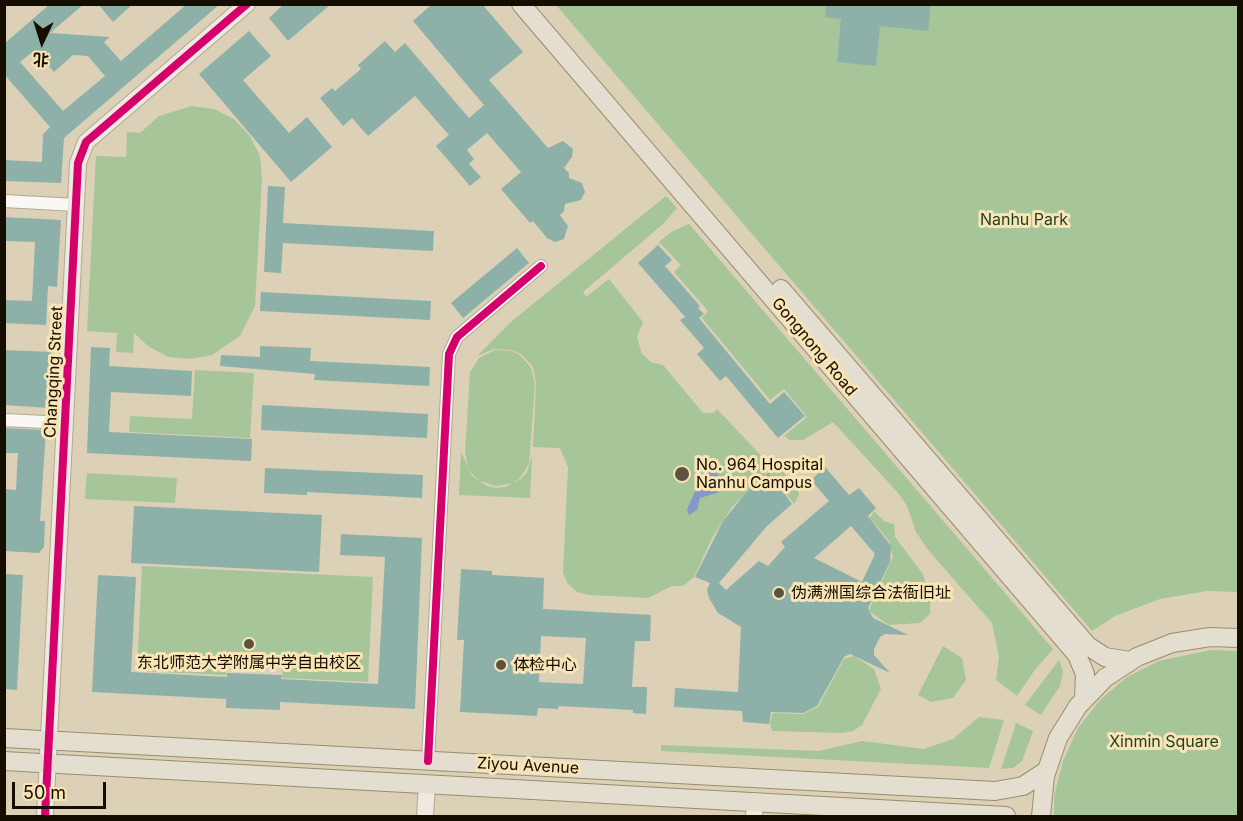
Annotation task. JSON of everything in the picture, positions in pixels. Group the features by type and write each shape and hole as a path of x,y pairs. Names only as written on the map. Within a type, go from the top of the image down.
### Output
{"main road":[{"name":"Gongnong Road","path":"521,4 1077,655 1085,674 1084,699"},
{"name":"Gongnong Road","path":"537,4 1088,646 1105,657 1130,661"},
{"path":"1041,816 1046,771 1061,734 1084,699 1105,678 1130,661 1154,649 1191,639 1239,638"},
{"name":"Ziyou Avenue","path":"4,738 995,791 1023,786 1046,771"},
{"name":"Ziyou Avenue","path":"4,761 427,783 755,809 1006,816"}],"street":[{"name":"Changqing Street","path":"45,816 78,164 86,142 241,6"},
{"path":"4,201 76,205"},
{"path":"428,761 449,354 458,337 541,266"},
{"path":"4,420 65,423"},
{"path":"425,816 427,783"}],"green space":[{"name":"Nanhu Park","path":"556,5 1238,5 1238,592 1207,591 1160,599 1115,616 1092,631"},
{"path":"192,106 214,109 234,119 250,136 260,156 262,178 255,306 240,336 212,355 190,359 168,357 148,346 134,333 133,353 116,352 117,333 87,331 96,156 126,157 127,132 140,133 159,116"},
{"path":"666,196 677,208 663,224 583,292 586,297 609,279 643,322 637,337 642,354 651,362 663,365 703,413 713,413 717,409 769,464 774,461 798,489 799,495 794,504 769,471 732,507 712,538 694,577 683,586 672,586 648,598 589,595 577,592 568,584 563,573 568,467 560,448 533,447 536,384 533,367 521,354 512,350 494,349 477,356 512,321","holes":["708,471 717,493 702,497 687,509 703,473"]},
{"path":"689,224 1053,649 1017,696 996,680 999,657 992,623 929,551 916,532 907,506 899,494 833,422 803,440 790,440 784,436 807,417 784,389 770,400 702,318 708,311 674,272 681,265 659,242 671,232"},
{"path":"495,350 512,351 520,355 531,368 535,384 529,464 520,478 513,483 496,486 480,481 473,475 468,468 465,452 470,372 479,358"},
{"path":"195,370 254,373 250,438 129,432 130,416 192,419"},
{"path":"461,452 472,476 487,486 496,488 505,487 521,479 527,472 532,456 530,498 459,495"},
{"path":"87,473 177,478 175,503 85,499"},
{"path":"874,511 884,521 894,524 895,537 923,574 930,598 930,614 920,623 889,625 870,612 870,607 893,557 889,541 870,518"},
{"path":"142,566 373,577 368,682 282,678 283,666 226,663 226,675 137,671"},
{"path":"943,646 962,658 966,680 953,698 931,702 918,695"},
{"name":"Xinmin Square","path":"1211,650 1238,651 1238,816 1054,816 1054,796 1063,761 1078,728 1100,700 1127,677 1159,661"},
{"path":"854,656 874,669 881,689 862,725 853,731 842,733 772,731 770,723 773,713 803,714 818,707 844,659"},
{"path":"1059,660 1063,672 1060,686 1041,715 1025,705"},
{"path":"979,717 1004,720 989,768 661,751 661,745 818,751 862,741 924,749 953,739"},
{"path":"1016,723 1033,731 1022,761 1013,768 1001,769"}],"water":[{"path":"712,471 722,477 721,487 717,493 700,498 697,510 689,515 687,509 703,473"}],"building":[{"path":"50,4 84,4 50,33 110,37 104,42 121,61 187,4 220,4 64,138 61,183 4,181 4,160 42,162 43,134 50,127 4,74 4,44","holes":["35,50 54,72 73,55 88,56 105,76 63,111 20,62"]},
{"path":"98,4 133,4 113,22"},
{"path":"284,4 331,4 288,41 269,18"},
{"path":"432,4 482,4 523,52 489,80 548,148 563,141 573,149 572,157 564,168 569,173 569,178 582,183 585,192 581,200 565,204 564,211 560,215 568,226 564,239 555,242 547,238 533,221 530,223 501,189 521,172 487,133 467,150 474,159 469,164 481,177 470,186 436,146 449,135 415,96 368,136 352,118 343,126 320,98 332,88 335,91 361,69 358,65 385,41 395,52 405,43 469,118 484,105 413,21"},
{"path":"826,4 931,4 928,31 880,26 876,66 837,62 841,19 825,17"},
{"path":"249,31 271,56 243,80 289,133 307,117 332,147 291,182 199,74"},
{"path":"268,186 285,187 283,223 434,231 433,251 283,243 281,273 264,272"},
{"path":"4,217 61,220 57,287 48,286 46,325 4,323 4,300 32,301 35,242 4,241"},
{"path":"658,245 672,260 665,266 700,306 698,308 704,314 699,318 770,404 784,392 805,416 778,438 726,376 720,381 697,354 704,348 680,320 685,317 638,263"},
{"path":"517,248 529,263 463,318 451,303"},
{"path":"261,292 431,301 430,320 260,311"},
{"path":"260,346 311,348 310,361 430,367 429,386 314,380 315,374 220,366 221,355 260,357"},
{"path":"91,347 110,348 109,366 192,371 191,396 111,392 109,432 252,439 251,461 87,453"},
{"path":"4,350 52,352 49,408 4,405"},
{"path":"262,405 428,414 427,438 261,430"},
{"path":"4,428 46,430 40,521 45,521 44,547 39,553 4,551 4,489 16,490 18,453 4,453"},
{"name":"伪满洲国综合法衙旧址","path":"825,467 849,495 859,488 876,508 868,516 891,546 890,562 868,608 873,618 908,635 885,634 880,637 874,649 874,655 890,673 850,654 844,657 817,706 803,713 771,712 769,724 743,722 742,711 674,707 675,688 738,692 741,627 718,613 709,598 707,590 710,583 695,577 723,521 744,495 769,472 792,504 767,526 719,583 726,590 759,561 768,566 785,547 781,542 829,501 811,480","holes":["851,526 875,554 862,582 814,558"]},
{"path":"265,468 423,475 422,498 307,492 307,495 264,493"},
{"path":"134,506 322,515 319,572 131,563"},
{"path":"341,534 422,538 415,709 280,702 280,710 226,708 226,699 92,692 98,575 136,577 131,672 227,677 227,673 282,675 281,679 378,684 385,557 340,555"},
{"path":"461,569 492,571 492,575 544,578 543,609 651,615 650,641 635,641 632,687 647,687 646,714 633,713 633,710 559,706 558,709 538,708 537,716 460,712 464,640 457,640","holes":["541,636 586,638 583,684 539,682"]},
{"path":"4,574 23,575 17,690 4,689"}],"cycle path":[{"path":"45,816 78,163 86,142 247,4"},
{"path":"428,761 449,354 457,337 541,266"}],"place":[{"name":"No. 964 Hospital Nanhu Campus","path":"682,474"},
{"name":"伪满洲国综合法衙旧址","path":"779,593"},
{"name":"东北师范大学附属中学自由校区","path":"249,644"},
{"name":"体检中心","path":"501,665"}]}
